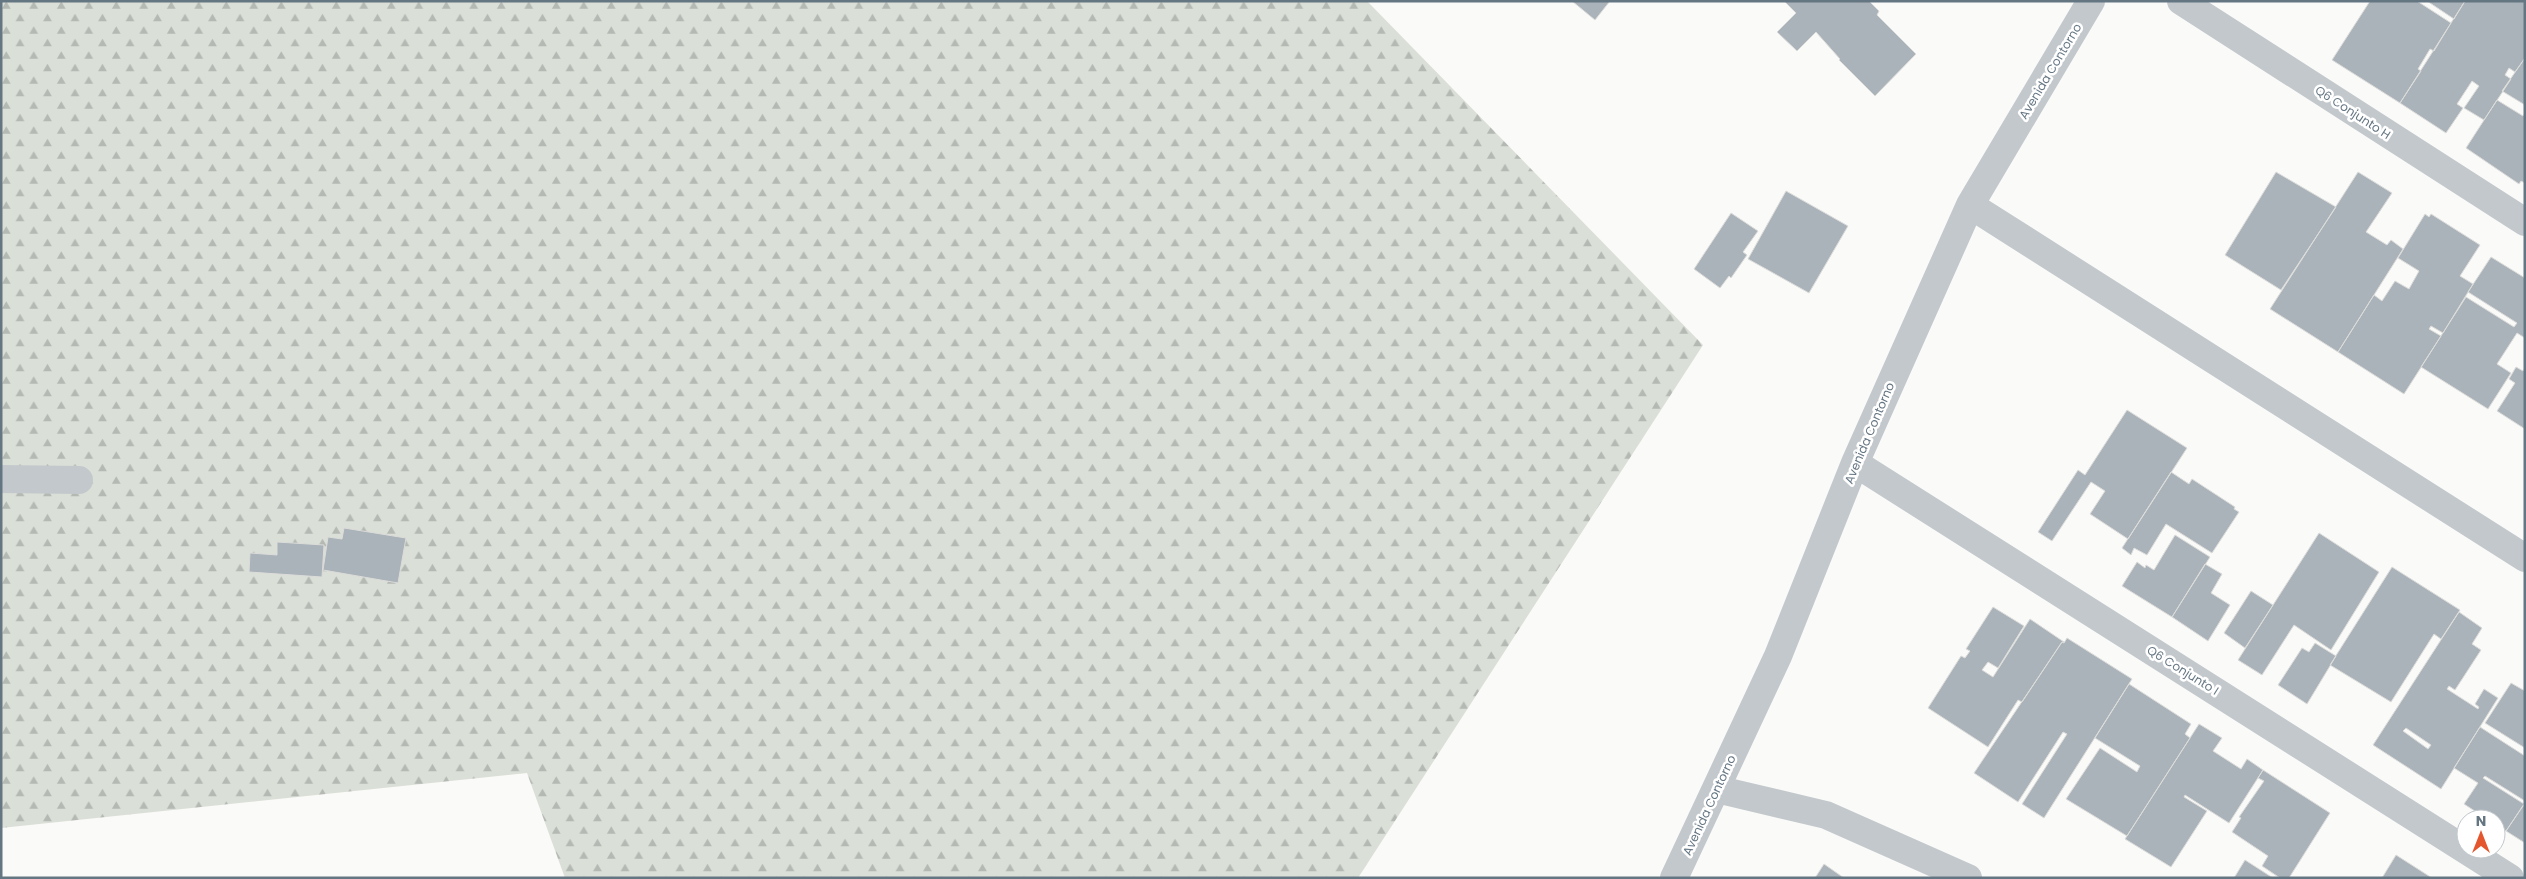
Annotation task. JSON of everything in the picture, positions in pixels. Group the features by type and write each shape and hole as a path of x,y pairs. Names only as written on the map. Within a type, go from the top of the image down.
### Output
{"street":[{"name":"Avenida Contorno","path":"1674,878 1778,656 1855,463 1970,205 2092,1"},
{"name":"Q6 Conjunto H","path":"2180,1 2525,222"},
{"path":"1970,205 2525,558"},
{"name":"Q6 Conjunto I","path":"1855,463 2510,878"},
{"path":"1,479 80,480"},
{"path":"1716,789 1826,815 1968,878"}],"green space":[{"path":"1,1 1367,1 1703,345 1358,878 565,878 527,773 1,828"}],"building":[{"path":"1572,1 1610,1 1595,20"},
{"path":"1784,1 1869,1 1879,11 1877,15 1916,54 1875,96 1839,60 1816,32 1797,51 1777,32 1796,13"},
{"path":"2370,1 2417,1 2451,23 2434,51 2430,49 2418,69 2421,71 2400,103 2332,60"},
{"path":"2427,1 2465,1 2454,19"},
{"path":"2465,1 2525,1 2525,58 2515,72 2509,68 2505,75 2511,79 2484,120 2464,108 2479,86 2472,81 2457,104 2463,108 2446,133 2400,103"},
{"path":"2525,58 2525,105 2502,91"},
{"path":"2497,100 2523,116 2525,113 2525,183 2521,181 2519,184 2466,148"},
{"path":"2276,172 2336,207 2281,290 2225,255"},
{"path":"2358,172 2392,193 2366,232 2387,245 2391,240 2403,249 2338,352 2270,309"},
{"path":"1786,191 1848,226 1809,293 1748,259"},
{"path":"1731,213 1758,231 1743,252 1747,255 1731,278 1729,276 1720,288 1694,269"},
{"path":"2425,214 2429,217 2431,214 2480,245 2460,276 2473,284 2443,333 2431,326 2429,329 2441,336 2404,394 2338,352 2374,295 2382,301 2395,281 2409,289 2419,271 2398,258"},
{"path":"2491,257 2525,278 2525,338 2517,333 2497,364 2511,373 2488,409 2421,367 2466,297 2514,327 2517,323 2468,292"},
{"path":"2516,367 2523,371 2525,368 2525,429 2497,411 2515,383 2509,379"},
{"path":"2127,410 2187,448 2128,539 2090,514 2105,491 2091,482 2052,541 2038,532 2078,470 2085,475"},
{"path":"2171,472 2189,484 2192,479 2235,507 2234,509 2239,512 2212,553 2166,524 2147,555 2134,548 2131,555 2122,548"},
{"path":"344,528 406,538 398,583 323,570 328,537 342,539"},
{"path":"2319,533 2379,572 2331,650 2294,625 2262,675 2238,660"},
{"path":"2175,535 2210,557 2172,617 2122,586 2137,562 2145,568 2146,565 2154,570"},
{"path":"277,542 324,545 322,577 249,572 250,553 277,555"},
{"path":"2205,564 2222,574 2211,593 2230,605 2208,641 2172,617"},
{"path":"2392,567 2460,610 2441,639 2434,634 2391,702 2330,665"},
{"path":"2251,591 2273,605 2245,648 2224,633"},
{"path":"1993,607 2024,626 1998,668 1988,662 1982,670 1993,677 2030,619 2064,642 2062,642 2022,702 2018,700 1988,747 1928,708 1961,656 1965,658 1970,651 1966,649"},
{"path":"2459,612 2482,628 2472,644 2481,650 2455,690 2449,686 2447,689 2478,709 2479,707 2475,704 2484,689 2498,698 2441,789 2373,745","holes":["2406,728 2431,745 2428,749 2403,731"]},
{"path":"2067,638 2132,679 2044,818 2022,804 2067,734 2063,732 2018,802 1974,773 2062,642 2064,643"},
{"path":"2315,643 2336,656 2307,704 2278,685 2302,648 2309,652"},
{"path":"2511,683 2525,691 2525,748 2485,723"},
{"path":"2129,684 2191,724 2185,734 2190,738 2127,836 2066,799 2100,748 2137,772 2140,766 2095,738"},
{"path":"2199,724 2222,738 2213,751 2241,769 2247,759 2263,770 2229,823 2185,795 2184,797 2207,811 2171,867 2125,839"},
{"path":"2480,727 2525,756 2525,801 2485,776 2483,778 2524,804 2506,831 2506,809 2472,809 2464,804 2478,783 2454,768"},
{"path":"2263,770 2330,813 2289,878 2280,878 2262,866 2268,856 2232,832 2241,818 2239,817 2264,781 2258,778"},
{"path":"2523,806 2525,807 2525,843 2506,831"},
{"path":"2396,855 2432,878 2382,878"},
{"path":"2245,860 2273,878 2234,878"},
{"path":"1824,864 1844,878 1815,878"}]}
